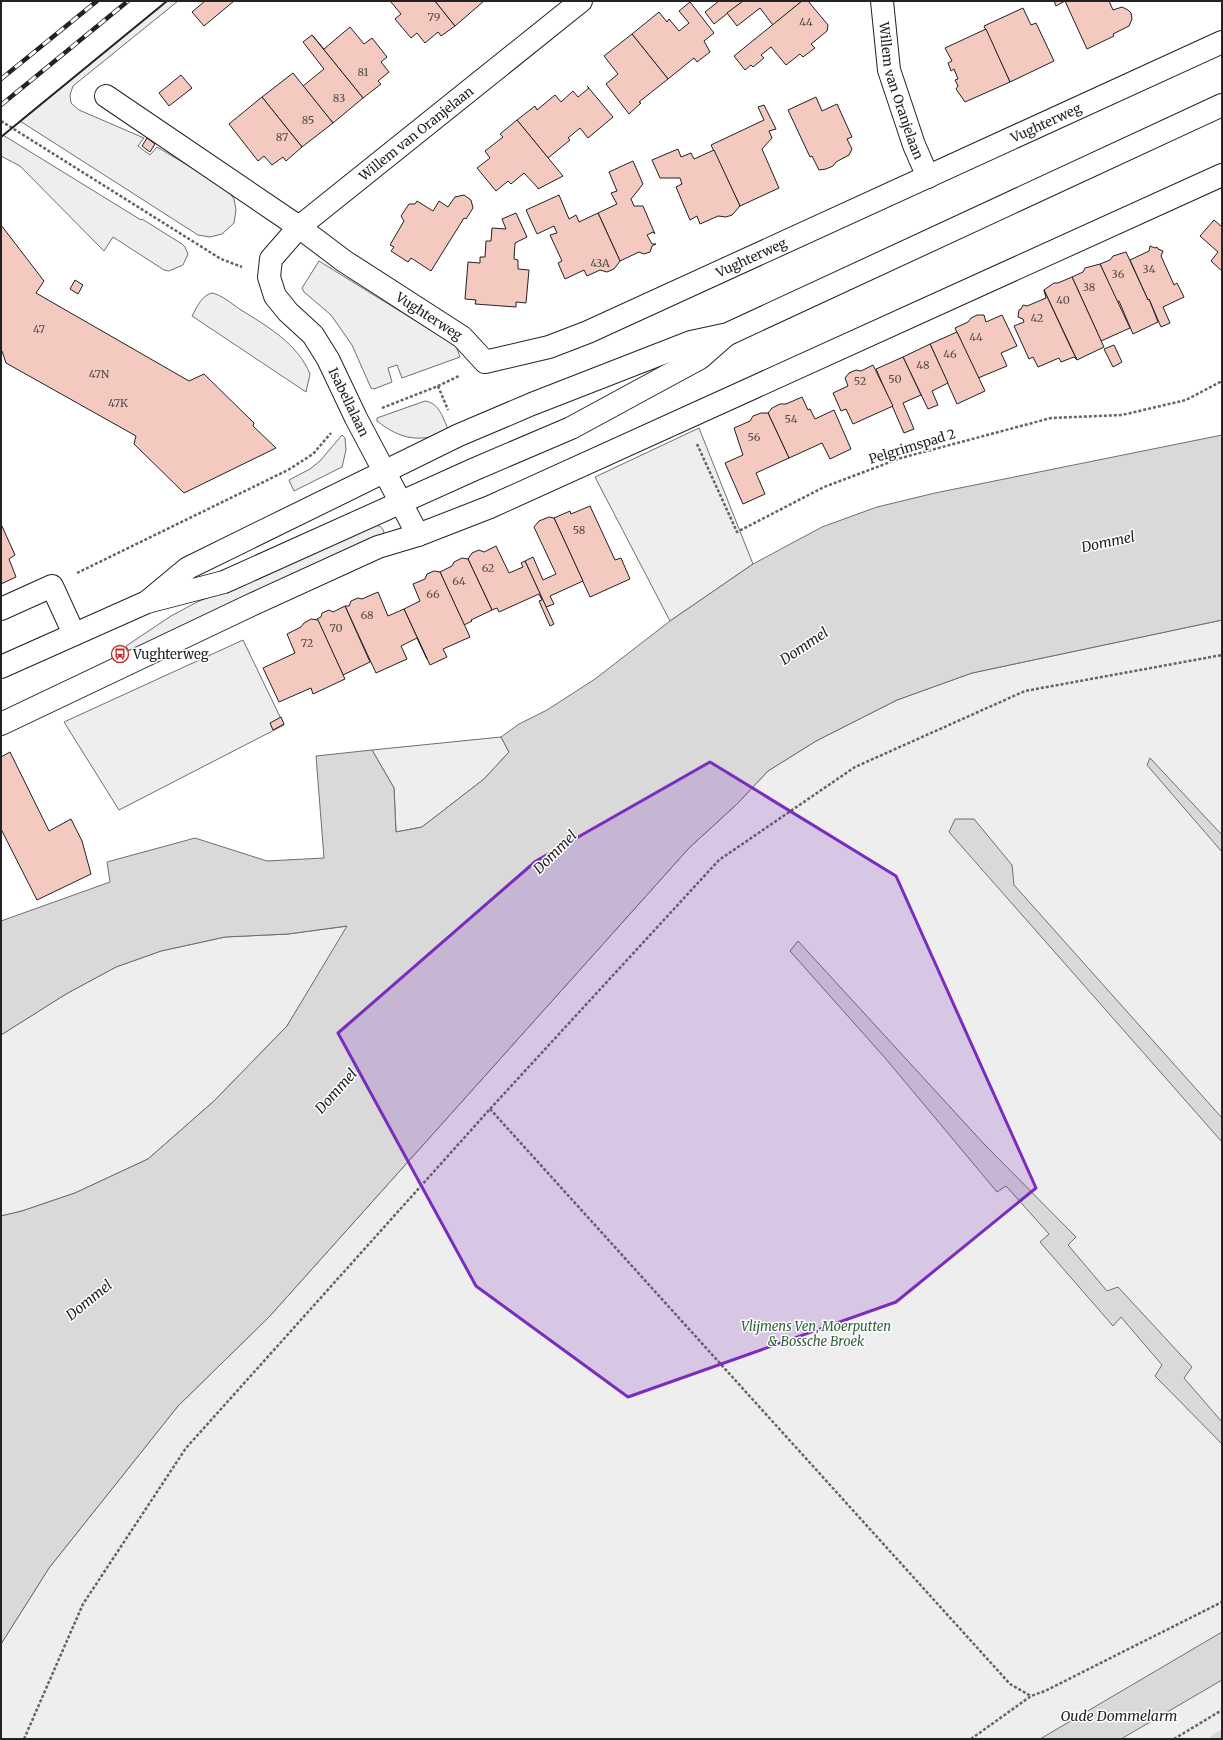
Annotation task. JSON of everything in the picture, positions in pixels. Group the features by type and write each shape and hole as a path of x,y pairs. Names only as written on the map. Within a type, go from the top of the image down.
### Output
{"street":[{"name":"Willem van Oranjelaan","path":"269,277 271,259 299,227 580,1"},
{"name":"Willem van Oranjelaan","path":"882,1 889,70 914,145 928,177"},
{"name":"Vughterweg","path":"299,227 344,261 462,337 485,362 549,347 588,332 1222,42"},
{"path":"106,96 299,227"},
{"path":"147,602 188,568 459,435 532,404 691,342 728,334 1222,105"},
{"path":"1,724 256,603 378,548 418,535 490,507 1222,175"},
{"name":"Isabellalaan","path":"269,277 275,296 288,312 313,335 328,359 356,418 418,535"},
{"path":"1,667 147,602 224,582 401,502 572,428 700,358 728,334"},
{"path":"1,609 52,586 74,634"}],"path":[{"path":"1,121 221,259 269,277"},
{"name":"Pelgrimspad 2","path":"686,419 737,532 824,487 901,458 1051,418 1122,415 1186,400 1222,381"},
{"path":"52,586 288,470 313,454 333,431 356,418 438,386"},
{"path":"24,1739 83,1604 186,1448 490,1109 718,860 855,767 1025,691 1222,655"},
{"path":"490,1109 1010,1684 1031,1696"},
{"path":"971,1739 1031,1696 1045,1691 1222,1602"},
{"path":"1174,1739 1222,1710"}],"highlighted area":[{"path":"710,762 896,876 1036,1188 896,1302 628,1397 476,1286 338,1033 536,861"}],"green space":[{"path":"167,1 178,1 73,86 70,95 71,103 79,110 144,138 138,146 150,155 157,147 226,188 234,199 236,210 234,223 222,234 210,237 198,235 20,121"},
{"path":"3,135 182,244 188,254 183,265 169,271 164,270 113,237 104,251 20,166 1,156 1,137"},
{"path":"319,261 456,346 460,357 402,378 397,365 388,368 392,382 374,389 371,388 352,345 331,315 304,292 302,288"},
{"path":"212,293 223,298 271,329 290,345 305,363 310,374 306,392 192,316 202,299 208,294"},
{"path":"425,401 430,402 438,408 449,431 429,437 412,438 394,432 377,421 377,418"},
{"path":"699,428 753,564 670,621 595,477"},
{"path":"342,435 345,438 346,450 342,467 294,491 289,480 310,469 320,461"},
{"path":"373,526 382,528 384,531 384,536 131,655 126,646 171,616 197,602 266,575"},
{"name":"Vlijmens Ven, Moerputten & Bossche Broek","path":"1222,620 1222,1739 1,1739 1,1644 49,1568 178,1406 269,1317 689,848 737,804 768,771 816,741 897,700 972,673"},
{"path":"243,640 284,725 119,810 64,722"},
{"path":"501,737 509,752 484,779 422,827 396,832 394,788 372,750"},
{"path":"348,926 287,1026 214,1101 148,1159 75,1193 22,1211 1,1216 1,1035 66,994 116,967 161,951 225,937 288,934"}],"water":[{"name":"Dommel","path":"1222,435 1222,620 972,673 897,700 816,741 768,771 737,804 689,848 269,1317 178,1406 49,1568 1,1644 1,1216 22,1211 75,1193 148,1159 214,1101 287,1026 347,926 288,934 225,937 161,951 116,967 66,994 1,1035 1,921 110,882 107,862 195,838 267,861 324,858 316,756 372,750 394,788 396,832 422,827 484,779 509,752 501,737 519,724 547,710 595,679 670,621 753,564 822,527 877,507 935,493"},
{"path":"1150,758 1222,835 1222,852 1147,765"},
{"path":"955,819 974,819 1012,865 1014,885 1222,1118 1222,1142 949,832"},
{"path":"798,941 984,1144 1076,1237 1068,1245 1107,1291 1118,1287 1192,1367 1184,1378 1222,1422 1222,1444 1155,1376 1162,1365 1121,1317 1113,1326 1040,1242 1049,1234 1006,1186 997,1192 886,1059 790,951"},
{"name":"Oude Dommelarm","path":"1222,1632 1222,1680 1121,1739 1040,1739"}],"building":[{"path":"205,1 234,1 204,26 192,12"},
{"path":"390,1 435,1 455,26 441,36 438,32 425,43 417,33 411,38 395,19 401,14"},
{"path":"435,1 484,1 455,26"},
{"path":"719,1 743,1 714,24 705,12"},
{"path":"743,1 802,1 773,25 760,8 737,26 727,13"},
{"path":"802,1 808,1 828,25 827,31 811,44 815,48 803,57 800,54 786,65 771,47 761,55 764,58 753,67 751,65 745,70 734,56"},
{"path":"1054,1 1065,1 1056,6"},
{"path":"1065,1 1109,1 1113,10 1122,7 1128,10 1131,13 1132,19 1129,26 1113,34 1114,36 1087,49"},
{"path":"690,2 714,33 704,41 710,52 697,62 694,58 668,79 632,34 659,12 667,22 669,19 679,31 689,23 679,11"},
{"path":"1023,8 1031,25 1036,23 1054,61 1010,82 984,26"},
{"path":"350,27 364,44 372,38 387,57 381,62 389,72 378,81 381,84 363,98 312,35 324,49"},
{"path":"986,29 1010,82 965,102 956,89 958,86 955,80 958,79 954,69 951,71 948,63 952,61 945,48"},
{"path":"632,34 668,79 639,102 641,103 629,114 606,84 618,74 604,56"},
{"path":"312,35 363,98 333,123 303,86 324,69 303,42"},
{"path":"293,73 333,123 302,147 262,97"},
{"path":"181,75 192,88 169,106 159,93"},
{"path":"589,88 613,117 588,138 580,128 568,138 570,140 548,158 517,120 535,106 537,110 555,95 561,102 573,91 578,97"},
{"path":"262,97 302,147 286,161 283,157 272,165 264,156 258,161 229,124"},
{"path":"816,97 822,111 837,104 852,137 847,139 852,149 849,155 836,162 833,166 819,170 812,156 810,157 788,110"},
{"path":"764,105 776,129 769,131 772,138 762,149 779,188 740,206 711,145 764,120 758,107"},
{"path":"517,120 563,176 538,189 524,173 511,184 508,181 496,191 477,168 490,158 485,151 503,137 500,134"},
{"path":"147,138 155,144 150,152 142,146"},
{"path":"678,149 681,157 691,153 694,159 714,150 740,206 732,215 726,217 718,216 700,224 697,216 690,220 676,187 682,184 680,178 660,178 652,160"},
{"path":"633,161 643,184 631,199 634,206 643,206 655,234 653,232 647,235 652,244 656,244 652,246 650,252 644,254 639,252 620,261 598,213 617,204 611,193 617,191 609,172"},
{"path":"464,195 471,200 473,208 466,219 464,218 431,271 411,258 408,262 391,251 394,247 390,245 404,221 401,216 409,204 415,204 417,201 433,211 439,201 448,207 455,197"},
{"path":"559,195 569,219 576,215 579,222 598,213 620,261 614,269 607,272 600,270 587,276 584,270 565,279 558,263 562,261 550,235 557,233 554,226 537,234 526,210"},
{"path":"516,213 527,237 515,243 514,259 518,260 518,269 529,270 526,303 516,302 516,307 475,304 476,300 465,299 468,262 480,263 480,257 485,257 486,241 491,241 492,228 506,229 502,219"},
{"path":"1214,220 1222,227 1222,271 1211,261 1218,252 1200,236"},
{"path":"1,225 44,281 36,293 189,381 204,374 254,423 253,426 276,448 184,493 134,444 136,436 6,363 1,351"},
{"path":"1150,246 1155,248 1157,247 1163,251 1161,256 1174,285 1177,283 1184,297 1163,307 1170,323 1161,327 1130,260 1149,251"},
{"path":"1126,252 1148,300 1149,299 1158,322 1133,334 1119,301 1117,302 1100,264 1110,260 1113,256"},
{"path":"1100,264 1130,328 1101,341 1072,277 1083,272 1085,268"},
{"path":"1072,277 1104,347 1077,360 1044,290 1054,283 1058,283"},
{"path":"75,280 83,285 78,294 70,289"},
{"path":"1044,290 1077,360 1074,357 1061,362 1059,358 1038,367 1033,357 1029,359 1014,326 1024,322 1023,319 1018,317 1019,310 1023,305 1027,306 1046,298"},
{"path":"977,315 984,315 986,322 1002,315 1017,346 1001,353 1007,366 978,378 955,328 968,322 971,318"},
{"path":"957,332 985,391 957,404 930,344"},
{"path":"930,344 948,383 932,391 938,405 928,409 903,357"},
{"path":"1114,345 1122,362 1113,367 1104,349"},
{"path":"903,357 921,395 903,403 914,429 904,433 876,369"},
{"path":"873,365 893,406 853,424 846,409 841,411 833,393 848,386 845,378 849,373 856,370 861,371"},
{"path":"802,397 808,410 810,409 815,419 834,410 851,449 830,459 822,443 789,458 768,413 772,408 780,404 786,404"},
{"path":"761,413 768,413 789,458 756,473 765,494 743,504 725,463 743,455 734,428 750,421 753,416"},
{"path":"590,506 615,560 621,558 630,579 590,597 554,518 570,511 571,514"},
{"path":"549,517 554,518 583,581 550,596 554,604 546,607 525,561 533,557 543,580 556,574 534,527 539,521"},
{"path":"1,524 15,555 9,559 16,577 1,584"},
{"path":"496,546 509,573 523,567 521,563 525,561 554,624 550,626 539,601 542,600 539,594 499,612 497,608 492,610 468,559 472,553 479,550 484,552"},
{"path":"462,558 468,559 492,610 464,625 440,572 452,566 454,562"},
{"path":"434,571 440,572 470,637 443,649 447,657 430,665 404,609 420,601 413,584 425,579 427,574"},
{"path":"378,592 388,616 404,609 427,659 417,638 401,646 407,659 376,673 345,606 349,606 351,601 358,598 362,599"},
{"path":"345,606 370,662 343,675 317,619 321,617 322,613 329,610 333,612"},
{"path":"311,619 318,620 345,679 313,694 311,688 279,702 263,668 295,653 287,634 301,627 304,623"},
{"path":"281,717 284,724 273,730 270,723"},
{"path":"10,752 49,831 71,819 82,841 91,874 37,900 1,829 1,757"}],"waterway":[{"path":"1215,1739 1222,1735"}],"railway":[{"path":"1,79 97,1"},
{"path":"1,105 128,1"}],"wall":[{"path":"1,137 167,1"}],"place":[{"name":"Vughterweg","path":"120,654"}]}
